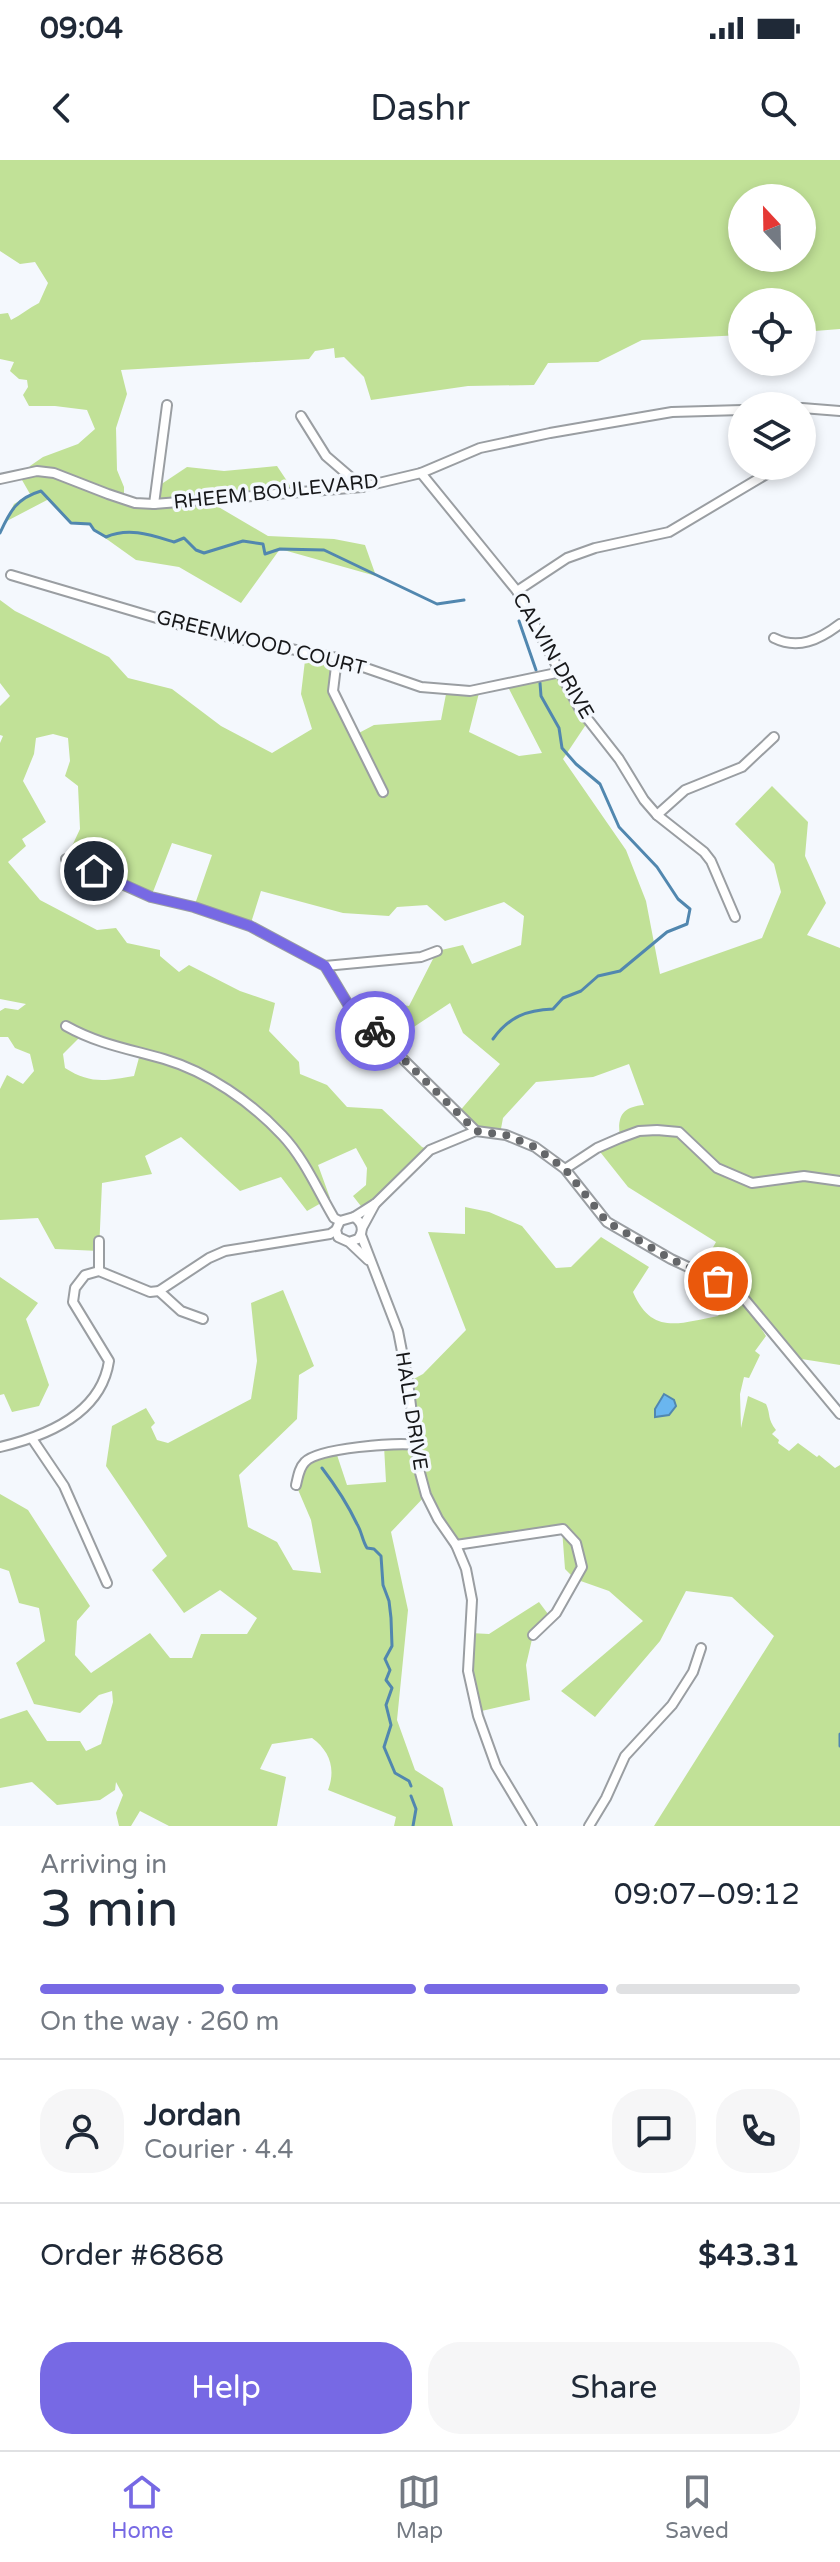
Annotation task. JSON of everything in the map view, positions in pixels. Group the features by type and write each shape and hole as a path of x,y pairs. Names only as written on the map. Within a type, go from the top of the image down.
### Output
{"street":[{"path":"154,504 167,405"},
{"path":"816,409 840,411"},
{"name":"RHEEM BOULEVARD","path":"0,479 37,471 54,473 116,497 154,504 362,487 421,473 480,448 550,433 672,412 728,410"},
{"path":"301,416 326,456 362,487"},
{"name":"CALVIN DRIVE","path":"421,473 517,591 579,708 619,759 644,800 711,861 735,917"},
{"path":"517,591 567,558 595,548 669,532 756,480"},
{"name":"GREENWOOD COURT","path":"11,575 204,632 337,658 421,687 470,691 561,672"},
{"path":"774,638 788,646 802,644 840,624"},
{"path":"337,658 333,691 383,792"},
{"path":"657,815 685,790 742,767 774,737"},
{"path":"66,859 151,897 194,907 250,926 325,966 349,1006 476,1131"},
{"path":"325,966 421,957 437,951"},
{"path":"66,1026 96,1042 166,1060 212,1080 244,1102 283,1136 338,1226"},
{"path":"565,1169 597,1148 620,1138 639,1131 657,1130 679,1132 717,1168 752,1183 804,1176 840,1181"},
{"path":"0,1447 33,1440 72,1417 98,1395 107,1376 109,1361 73,1302 75,1288 85,1275 99,1271 150,1292 159,1291 225,1251 330,1234 376,1203 430,1150 476,1131 506,1135 535,1147 565,1169 607,1222 671,1259 737,1290 840,1414"},
{"path":"349,1242 362,1232 376,1203"},
{"name":"HALL DRIVE","path":"354,1217 398,1331 419,1469 426,1495 456,1545 466,1569 472,1600 468,1671 478,1716 496,1766 532,1826"},
{"name":"HALL DRIVE","path":"338,1226 341,1239 349,1242 372,1263"},
{"path":"99,1241 99,1271"},
{"path":"159,1291 181,1311 203,1319"},
{"path":"33,1440 64,1486 107,1583"},
{"path":"296,1485 301,1468 308,1459 353,1448 399,1443 417,1445"},
{"path":"456,1545 563,1529 576,1543 582,1567 556,1613 533,1635"},
{"path":"589,1826 625,1756 672,1705 694,1669 701,1648"}],"green space":[{"path":"0,160 840,160 840,329 816,331 816,288 728,288 728,336 642,340 598,362 548,363 534,385 468,386 371,400 364,377 344,357 335,358 334,348 315,351 309,359 121,370 127,394 116,428 117,470 124,487 124,499 154,504 157,487 187,467 224,471 277,466 295,493 210,502 268,536 334,539 365,545 376,576 280,549 241,603 179,567 136,560 90,524 71,523 49,499 5,522 14,504 30,494 22,480 30,466 43,457 78,444 95,429 87,410 29,406 23,395 28,387 27,380 19,379 10,371 14,362 0,359 0,314 8,313 11,320 39,303 48,283 35,262 20,264 0,251"},
{"path":"0,600 15,611 109,657 128,678 172,689 221,726 272,753 312,729 301,694 306,652 337,658 333,691 355,735 374,725 441,720 447,689 480,689 469,732 519,756 542,753 506,683 561,672 589,720 563,759 626,850 646,901 660,974 762,938 781,892 774,864 735,824 772,786 808,822 805,856 826,903 807,935 840,948 840,1365 795,1358 741,1297 766,1336 755,1351 760,1355 749,1378 744,1377 740,1394 741,1428 748,1396 766,1404 776,1430 772,1434 779,1440 778,1443 789,1451 798,1443 835,1468 840,1465 840,1826 654,1826 774,1636 732,1597 686,1591 660,1641 595,1717 561,1691 643,1621 609,1591 575,1579 565,1569 562,1529 456,1545 426,1495 391,1532 408,1610 397,1720 415,1770 443,1788 453,1826 394,1826 396,1817 328,1790 330,1761 312,1738 272,1744 260,1769 286,1777 277,1826 169,1826 140,1811 131,1826 119,1826 116,1813 123,1795 116,1782 115,1790 100,1800 57,1805 32,1782 0,1788 0,1719 27,1710 47,1741 80,1741 86,1751 101,1744 113,1702 112,1691 99,1695 80,1713 34,1704 16,1663 45,1641 39,1608 19,1603 9,1571 0,1568 0,1494 28,1510 90,1606 77,1621 75,1655 91,1673 150,1633 170,1658 192,1658 201,1634 247,1634 257,1618 220,1590 184,1613 152,1570 167,1556 106,1466 112,1426 146,1408 155,1423 151,1427 157,1440 168,1443 251,1399 257,1361 251,1303 283,1290 314,1366 299,1375 297,1419 239,1475 248,1527 277,1542 293,1570 321,1573 311,1520 296,1485 308,1459 336,1452 347,1485 386,1482 384,1446 416,1445 408,1382 423,1374 466,1330 428,1232 465,1234 465,1207 489,1212 522,1226 556,1268 571,1267 601,1237 649,1267 633,1292 649,1315 668,1323 718,1316 736,1291 699,1272 716,1242 628,1187 597,1148 620,1138 620,1118 631,1108 644,1105 629,1064 593,1077 536,1082 503,1118 500,1134 476,1131 458,1113 500,1064 463,1033 450,1003 388,1044 363,1019 384,1002 409,1006 437,951 463,945 472,964 521,945 524,916 504,902 445,921 427,905 397,907 389,916 343,913 261,891 250,926 194,907 212,855 172,843 151,897 66,859 80,829 78,786 65,776 70,761 68,738 53,734 36,738 34,754 23,781 46,822 22,839 26,846 8,862 40,900 97,930 116,928 127,943 160,950 160,956 179,972 189,965 240,991 275,1003 269,1031 299,1062 300,1074 327,1085 347,1107 382,1109 422,1147 430,1150 364,1210 353,1196 366,1185 367,1168 356,1148 318,1165 330,1198 307,1211 281,1177 240,1191 181,1137 145,1156 152,1174 102,1183 99,1251 55,1249 38,1218 0,1220 0,1089 7,1075 23,1084 34,1071 30,1054 15,1048 8,1037 0,1037 0,1011 5,1008 18,1010 26,1004 0,999 0,743 3,736 0,735 0,706 10,696 0,683","holes":["82,1035 140,1054 134,1076 106,1080 82,1077 65,1068 63,1054"]},
{"path":"0,1277 38,1303 26,1319 49,1385 39,1406 12,1412 4,1394 0,1395"},
{"path":"539,1602 551,1618 533,1635 526,1665 530,1700 477,1712 468,1671 470,1633 489,1634"}],"water":[{"path":"664,1394 674,1400 676,1406 669,1415 655,1417 655,1409"}],"waterway":[{"path":"0,533 15,506 41,491 71,523 90,524 106,537 132,532 174,542 184,538 204,553 243,541 263,544 265,554 280,549 324,550 437,604 464,600"},
{"path":"519,621 536,670"},
{"path":"493,1039 505,1025 519,1016 553,1009 563,998 581,991 598,976 620,971 667,932 687,924 690,909 678,899 657,867 619,827 600,784 562,748 559,728 541,696 540,683"},
{"path":"322,1468 350,1510 367,1548 374,1549 381,1556 383,1585 389,1601 392,1646 385,1659 390,1670 386,1680 392,1688 386,1705 391,1725 384,1747 395,1773 409,1781 411,1786"},
{"path":"840,1734 840,1746"},
{"path":"411,1796 416,1809 413,1826"}],"way so far":[{"path":"375,1031 476,1131 506,1135 535,1147 565,1169 607,1222 671,1259 718,1281"}],"route":[{"path":"94,871 151,897 194,907 250,926 325,966 349,1006 375,1031"}]}
